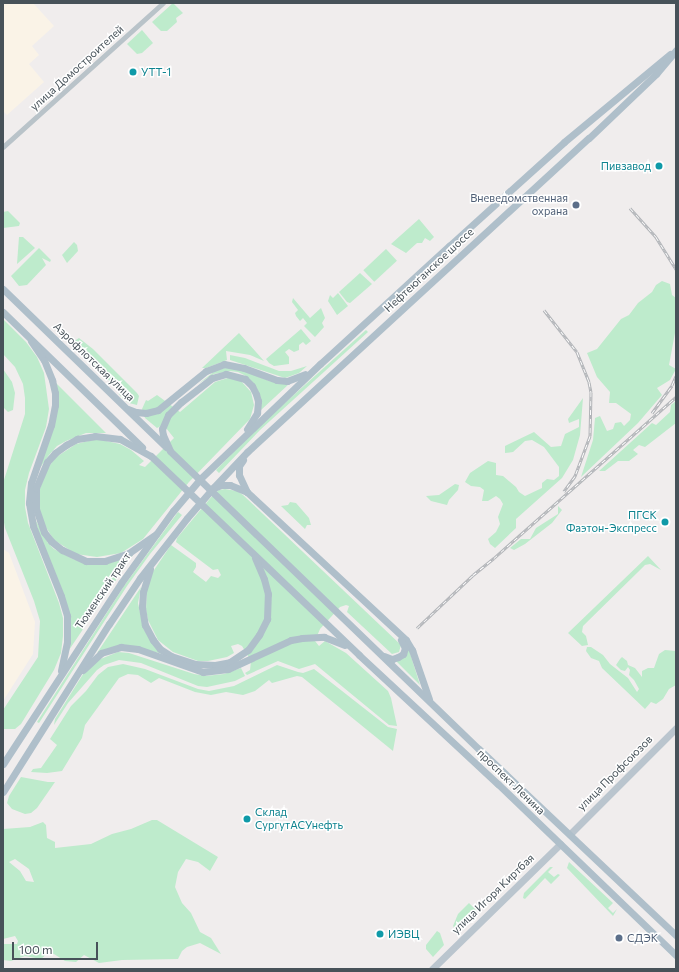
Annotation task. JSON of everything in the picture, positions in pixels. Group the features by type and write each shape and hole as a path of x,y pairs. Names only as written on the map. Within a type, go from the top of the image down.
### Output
{"main road":[{"name":"Нефтеюганское шоссе","path":"236,443 320,364 564,142 657,63 676,50"},
{"name":"Нефтеюганское шоссе","path":"214,488 246,452 589,138 656,74 676,50"},
{"name":"Аэрофлотская улица","path":"3,289 117,400 164,442 170,451 340,614"},
{"path":"3,312 151,456"},
{"path":"32,341 44,360 55,393 55,405 51,425 31,483 28,503 33,526 64,604 67,622 66,651 54,685"},
{"path":"117,400 136,412 146,413 158,410 214,367 224,364 234,365 277,380 287,381 298,378 320,364"},
{"path":"164,442 162,429 164,423 176,406 212,378 226,374 241,377 250,384 258,401 257,413 236,443"},
{"path":"151,456 132,444 113,437 95,436 77,439 61,448 47,462 36,488 35,504 39,521 51,540 69,554 86,561 105,561 122,556 135,550 156,534"},
{"name":"Тюменский тракт","path":"3,764 117,589 156,534 191,489 236,443"},
{"path":"246,452 239,466 239,475 247,492"},
{"name":"проспект Ленина","path":"151,456 676,955"},
{"path":"3,792 109,624 164,547 214,488 221,485 230,485 247,492 406,640 412,650 430,701"},
{"path":"164,547 151,569 142,597 144,620 150,636 156,645 165,653 190,663 215,665 238,661 252,647 267,619 268,594 264,579 253,554"},
{"name":"проспект Ленина","path":"340,614 381,655 676,935"},
{"path":"381,655 392,659 403,654 405,648 403,642 394,630"},
{"path":"76,677 101,653 121,648 138,649 203,672 218,672 238,661 291,640 324,637 345,645 359,655"},
{"name":"улица Профсоюзов","path":"570,834 676,728"},
{"name":"улица Игоря Киртбая","path":"432,969 570,834"}],"street":[{"name":"улица Домостроителей","path":"3,147 163,3"}],"shaded area":[{"path":"3,3 33,3 54,26 32,46 39,55 29,64 44,82 7,115 3,111"},
{"path":"3,549 9,553 35,622 33,654 3,701"}],"green space":[{"path":"173,3 183,13 176,18 177,22 167,31 161,31 152,22"},
{"path":"142,30 153,43 142,53 137,54 127,44"},
{"path":"8,211 20,223 19,226 3,228 3,212"},
{"path":"419,219 434,237 430,241 425,238 422,243 417,243 406,253 391,244"},
{"path":"19,237 23,237 35,248 17,264"},
{"path":"74,242 77,245 78,251 67,263 62,255"},
{"path":"39,248 51,260 50,262 42,258 46,265 27,285 19,286 11,276"},
{"path":"386,249 397,261 374,282 363,270"},
{"path":"360,273 372,284 350,303 347,302 339,292"},
{"path":"662,281 670,284 672,295 676,298 675,333 669,365 676,369 670,380 657,388 662,395 638,423 581,477 593,440 595,418 600,416 607,431 613,429 615,423 621,422 624,426 630,420 631,414 616,403 609,403 610,392 597,377 587,353 597,349 621,319 629,315 638,303 652,292 656,285"},
{"path":"338,293 348,306 337,315 328,301 330,295 333,298"},
{"path":"293,298 310,318 321,308 325,318 322,323 324,327 315,337 304,326 307,323 303,318 300,321 296,316 295,313 298,310 292,302"},
{"path":"3,319 26,342 37,357 44,373 49,409 46,427 29,473 25,490 25,507 28,523 59,603 63,618 61,653 54,670 21,724 15,729 3,729 3,710 38,657 40,621 34,601 5,528 3,517 3,483 25,414 25,398 23,384 15,367 3,354"},
{"path":"301,329 311,341 306,345 303,342 299,345 299,350 294,352 289,349 285,352 289,357 289,364 274,366 269,363 266,359"},
{"path":"366,330 368,332 260,430 219,473 216,470 257,428"},
{"path":"239,333 264,361 250,355 226,351 227,360 206,368 202,368"},
{"path":"79,338 93,349 137,393 139,396 137,405 129,403 123,399 119,394 119,390 71,343"},
{"path":"230,355 245,358 279,371 291,371 307,366 299,373 285,378 230,360"},
{"path":"228,367 243,370 269,381 289,384 261,410 260,395 256,387 246,376 238,372 230,371 214,374 198,384 215,371"},
{"path":"3,369 12,382 15,393 13,410 8,412 3,407"},
{"path":"228,378 241,381 251,392 254,405 250,419 189,482 143,539 121,553 97,557 76,554 54,540 42,521 38,500 40,488 48,468 55,458 76,444 97,439 120,444 131,450 144,461 139,465 145,467 174,438 166,428 161,426 157,428 145,418 142,409 146,400 148,401 157,395 180,412 215,382"},
{"path":"56,383 106,433 86,433 66,441 57,446 40,468 54,425"},
{"path":"583,398 580,435 573,460 562,478 516,519 516,528 495,548 490,544 488,539 496,532 500,524 498,517 503,504 496,496 488,501 482,501 484,490 480,487 471,486 465,482 470,473 488,461 496,463 496,475 503,476 525,496 542,488 542,483 547,479 554,480 559,476 559,467 544,447 532,440 525,441 513,452 505,453 505,446 534,432 551,447 561,446 565,434 579,427 579,419 569,423 568,419"},
{"path":"676,401 676,423 645,447 639,445 633,450 638,454 629,461 618,461 605,471 599,471 652,423 656,425 670,412 671,405"},
{"path":"455,484 459,485 458,490 449,500 447,505 431,501 426,496 439,495"},
{"path":"225,489 237,491 243,495 401,645 399,652 392,654 347,612 349,606 346,605 340,607 320,629 315,641 319,646 325,641 346,653 388,691 397,726 389,725 315,664 299,669 278,661 247,675 245,673 250,670 251,661 242,646 238,644 231,646 234,653 227,657 208,661 198,661 173,652 158,640 148,620 146,609 147,588 152,573 171,545 196,563 196,567 193,572 206,582 211,576 218,578 221,575 218,569 213,570 176,542 177,538 213,495 219,490"},
{"path":"290,502 296,503 309,518 311,525 307,525 305,529 281,506 288,505"},
{"path":"558,506 562,510 552,523 525,544 514,550 510,548 521,539 530,539 536,528 558,514"},
{"path":"32,509 36,521 48,543 54,549 73,559 85,563 133,555 69,650 70,632"},
{"path":"178,512 182,515 150,554 127,586 39,723 37,722 124,586"},
{"path":"648,556 661,570 650,564 645,565 583,626 582,632 586,636 588,645 582,646 568,633"},
{"path":"141,587 138,603 144,630 163,654 131,646 97,653"},
{"path":"408,647 420,685 396,661 403,657"},
{"path":"587,647 591,647 603,655 610,664 628,678 637,692 639,689 629,675 630,670 628,667 625,671 621,670 616,665 620,659 622,657 627,661 628,665 635,668 642,677 642,671 648,668 654,668 659,654 665,650 676,651 676,685 669,689 663,699 656,704 651,702 645,709 602,668 599,661 591,658 586,651"},
{"path":"118,652 129,653 194,674 206,676 224,674 241,668 245,676 235,681 207,687 198,686 141,663 119,660 104,665 97,670 68,703 54,725 55,719 85,671 98,660"},
{"path":"123,664 145,669 198,689 209,691 234,686 277,665 303,673 314,669 388,727 397,729 393,751 302,677 297,676 272,683 269,680 255,691 243,695 226,692 211,695 195,692 159,678 151,683 138,675 128,674 119,678 85,725 82,738 62,771 47,773 31,772 33,769 41,768 57,745 50,739 71,706 86,691 98,675 108,667"},
{"path":"21,777 55,782 37,808 31,813 25,814 12,809 7,803 9,796"},
{"path":"152,820 157,820 218,857 210,871 198,862 186,859 178,872 175,887 182,903 191,913 200,932 211,938 221,954 200,943 187,947 182,951 178,959 122,960 99,963 84,955 76,962 65,961 54,954 48,953 41,959 25,956 11,961 3,960 3,944 17,944 18,941 15,936 3,939 3,829 30,827 43,822 46,825 47,838 55,842 55,848 91,844 112,834 131,829","holes":["15,859 29,869 34,882 26,881 20,871 9,862"]},
{"path":"569,862 613,903 608,908 613,913 617,909 613,916 567,868"},
{"path":"550,867 553,867 548,872 554,877 558,874 560,875 551,884 545,878 525,899 523,898 524,893"},
{"path":"469,903 476,910 477,914 459,931 456,931 453,926 458,914"},
{"path":"437,931 440,933 444,945 433,957 426,949 426,945"}],"railway":[{"path":"630,208 656,237 676,269"},
{"path":"544,310 577,352 589,382 591,392 590,436 575,476 564,491"},
{"path":"652,413 672,385 676,376"},
{"path":"417,628 473,575 676,397"}],"place":[{"name":"УТТ-1","path":"133,72"},
{"name":"Пивзавод","path":"659,166"},
{"name":"Вневедомственная охрана","path":"576,205"},
{"name":"ПГСК Фаэтон-Экспресс","path":"665,522"},
{"name":"Склад СургутАСУнефть","path":"247,819"},
{"name":"ИЭВЦ","path":"380,934"},
{"name":"СДЭК","path":"619,938"}]}
